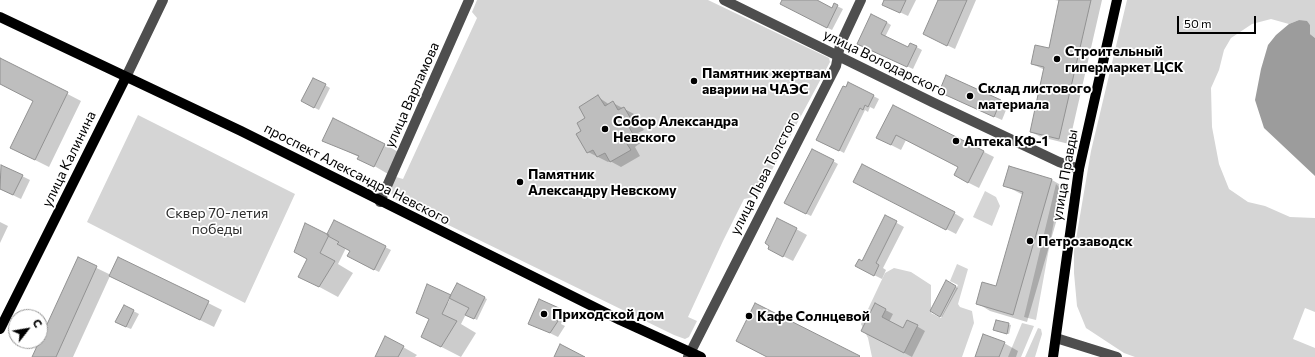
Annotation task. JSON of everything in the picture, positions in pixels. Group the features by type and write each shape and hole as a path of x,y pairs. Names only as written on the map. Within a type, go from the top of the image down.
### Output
{"main road":[{"name":"улица Правды","path":"1053,357 1079,169 1117,0"},
{"name":"проспект Александра Невского","path":"0,17 241,131 380,202 689,354 701,357"},
{"name":"улица Калинина","path":"0,329 126,77"}],"street":[{"name":"улица Калинина","path":"126,77 163,0"},
{"name":"улица Варламова","path":"380,202 470,0"},
{"name":"улица Володарского","path":"724,0 1053,159 1079,169"},
{"name":"улица Льва Толстого","path":"689,354 836,66 840,45 861,0"},
{"path":"1056,338 1117,357"}],"green space":[{"path":"477,0 708,0 829,58 830,62 758,196 744,199 688,317 697,321 689,337 685,339 674,335 395,199 392,195 390,189 396,177 403,179 477,18 472,12"},
{"path":"1127,0 1315,0 1315,38 1310,34 1310,25 1299,20 1289,24 1271,19 1252,24 1231,38 1224,50 1219,70 1211,88 1212,127 1219,164 1229,189 1248,202 1265,206 1290,217 1315,218 1315,312 1305,308 1293,339 1315,348 1315,357 1135,357 1124,353 1086,328 1077,306 1074,251 1091,151"},
{"name":"Сквер 70-летия победы","path":"138,115 295,194 245,303 87,222"},
{"path":"1056,184 1060,188 1036,320 1024,317"},
{"path":"985,191 996,197 1000,206 992,226 973,217"},
{"path":"957,264 968,269 958,304 960,307 972,311 974,323 962,357 872,357 868,338 861,324 885,273 894,268 911,272 931,285 931,313 941,318 958,285 950,281"},
{"path":"1022,323 1034,326 1021,357 1008,357"},
{"path":"1038,328 1041,329 1042,334 1035,357 1025,357"}],"shaded area":[{"path":"1299,20 1307,21 1310,25 1310,34 1315,38 1315,176 1264,128 1255,100 1261,69 1268,45 1276,35 1289,24"}],"building":[{"path":"782,0 817,0 832,8 834,3 838,5 827,28 780,4"},
{"path":"884,0 906,0 900,13 882,5"},
{"path":"938,0 967,0 947,46 923,34"},
{"path":"1059,0 1091,0 1059,139 1030,132 1044,67 1031,64 1035,45 1049,48"},
{"path":"871,14 887,22 881,34 908,47 910,43 917,46 907,67 857,44"},
{"path":"0,58 68,92 35,160 10,148 33,101 0,84"},
{"name":"Склад листового материала","path":"946,75 1001,100 994,117 939,92"},
{"path":"313,78 326,84 314,108 301,101"},
{"path":"848,82 874,95 868,107 865,105 863,110 860,108 839,151 816,140 843,86 846,87"},
{"name":"Собор Александра Невского","path":"598,95 605,106 613,101 618,110 624,107 634,124 629,127 634,136 625,141 631,150 610,162 605,153 597,157 593,150 587,153 576,134 581,131 577,123 585,118 579,107"},
{"path":"893,105 984,151 968,183 954,175 958,167 896,135 891,145 876,138"},
{"path":"333,118 385,144 374,167 357,159 359,156 322,141"},
{"path":"812,149 834,160 806,214 784,203"},
{"path":"862,164 955,212 946,230 853,182"},
{"path":"1,165 23,175 13,195 0,189"},
{"path":"1009,166 1052,179 1013,315 976,304 982,282 996,286 1023,192 1003,186"},
{"path":"885,215 897,221 876,263 879,265 874,276 855,266 859,259 862,261"},
{"path":"777,218 797,228 783,257 768,249 769,246 765,243"},
{"path":"334,220 386,246 374,270 347,256 350,251 337,244 339,242 328,236 327,234"},
{"path":"305,223 329,235 320,253 335,261 319,287 298,277 307,259 294,252"},
{"path":"78,257 97,266 56,357 32,357 36,349 48,349 48,322"},
{"path":"118,257 209,301 200,320 109,276"},
{"path":"946,280 956,286 940,317 930,311"},
{"path":"457,283 485,297 474,319 465,315 469,308 449,298"},
{"path":"427,284 451,295 442,314 457,321 441,347 421,337 429,319 416,313"},
{"name":"Приходской дом","path":"539,299 559,308 554,319 558,321 550,333 528,324"},
{"path":"755,303 860,356 767,357 736,341"},
{"path":"875,303 886,309 882,317 903,328 907,320 918,325 904,353 861,331"},
{"path":"124,305 134,310 126,327 115,322"},
{"path":"996,320 1009,323 1007,334 993,330"},
{"path":"983,334 1005,342 999,357 975,357"},
{"path":"385,336 404,346 398,357 375,357"},
{"path":"560,344 585,357 554,357"}],"place":[{"name":"Строительный гипермаркет ЦСК","path":"1057,59"},
{"name":"Памятник жертвам аварии на ЧАЭС","path":"694,81"},
{"name":"Склад листового материала","path":"970,96"},
{"name":"Собор Александра Невского","path":"605,129"},
{"name":"Аптека КФ-1","path":"956,141"},
{"name":"Памятник Александру Невскому","path":"520,182"},
{"name":"Петрозаводск","path":"1030,241"},
{"name":"Приходской дом","path":"544,314"},
{"name":"Кафе Солнцевой","path":"749,316"}]}
